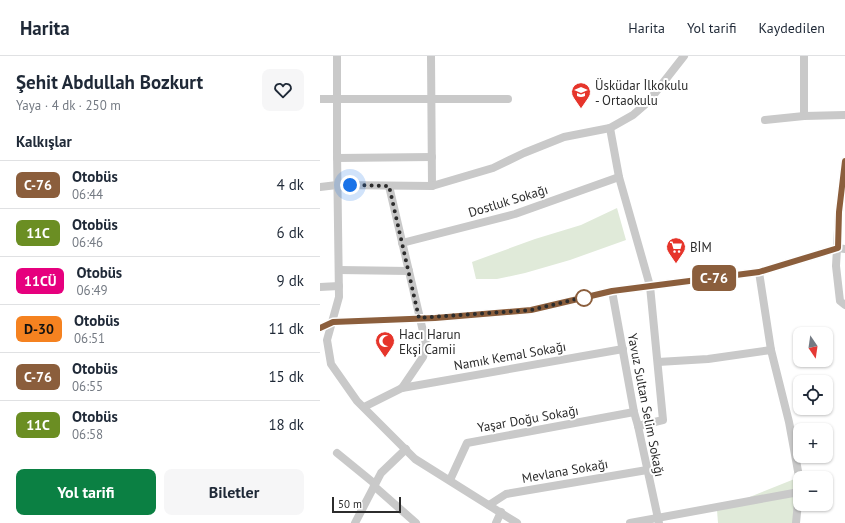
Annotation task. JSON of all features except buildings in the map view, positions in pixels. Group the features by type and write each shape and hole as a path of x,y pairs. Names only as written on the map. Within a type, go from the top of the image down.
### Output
{"street":[{"path":"337,56 339,297 327,340 331,364 357,401 416,459 517,523"},
{"path":"431,56 432,186"},
{"path":"320,187 337,185 432,186 493,168 524,153 564,137 610,128 633,115 648,102 684,56"},
{"path":"804,56 804,116"},
{"path":"320,99 508,99"},
{"path":"765,120 804,116 845,115"},
{"path":"610,128 619,176 650,286 658,362 663,420 638,426"},
{"path":"337,158 432,157"},
{"path":"845,165 839,212 841,248 836,266 840,301 845,305"},
{"name":"Dostluk Sokağı","path":"402,243 515,214 619,176"},
{"path":"364,407 402,388 423,357 426,344 389,186"},
{"path":"320,328 333,322 419,318 531,310 612,291 759,272 841,248"},
{"path":"339,270 408,271"},
{"path":"759,272 771,350 789,422 798,471"},
{"path":"320,286 339,286"},
{"name":"Yavuz Sultan Selim Sokağı","path":"612,291 634,412 658,520"},
{"name":"Namık Kemal Sokağı","path":"402,388 623,349"},
{"path":"658,362 708,359 771,350"},
{"name":"Yaşar Doğu Sokağı","path":"450,480 467,443 634,412"},
{"path":"355,523 381,473 406,449"},
{"path":"337,453 416,523"},
{"name":"Mevlana Sokağı","path":"490,505 506,494 647,470"},
{"path":"630,523 658,520 793,493"},
{"path":"794,522 796,511"},
{"path":"496,523 501,512"}],"green space":[{"path":"617,208 626,240 570,260 525,273 497,279 476,279 472,262 535,239 581,225"},
{"path":"793,480 793,511 797,511 797,523 718,523 717,510"}],"bus line":[{"name":"C-76","path":"320,328 333,322 435,318 531,310 612,291 759,272 838,248 839,212 845,161"}],"place":[{"name":"Üsküdar İlkokulu - Ortaokulu","path":"581,109"},
{"name":"BİM","path":"676,264"},
{"name":"Hacı Harun Ekşi Camii","path":"385,358"}],"route":[{"path":"350,185 389,186 419,318 531,310 585,297 584,298"}]}
